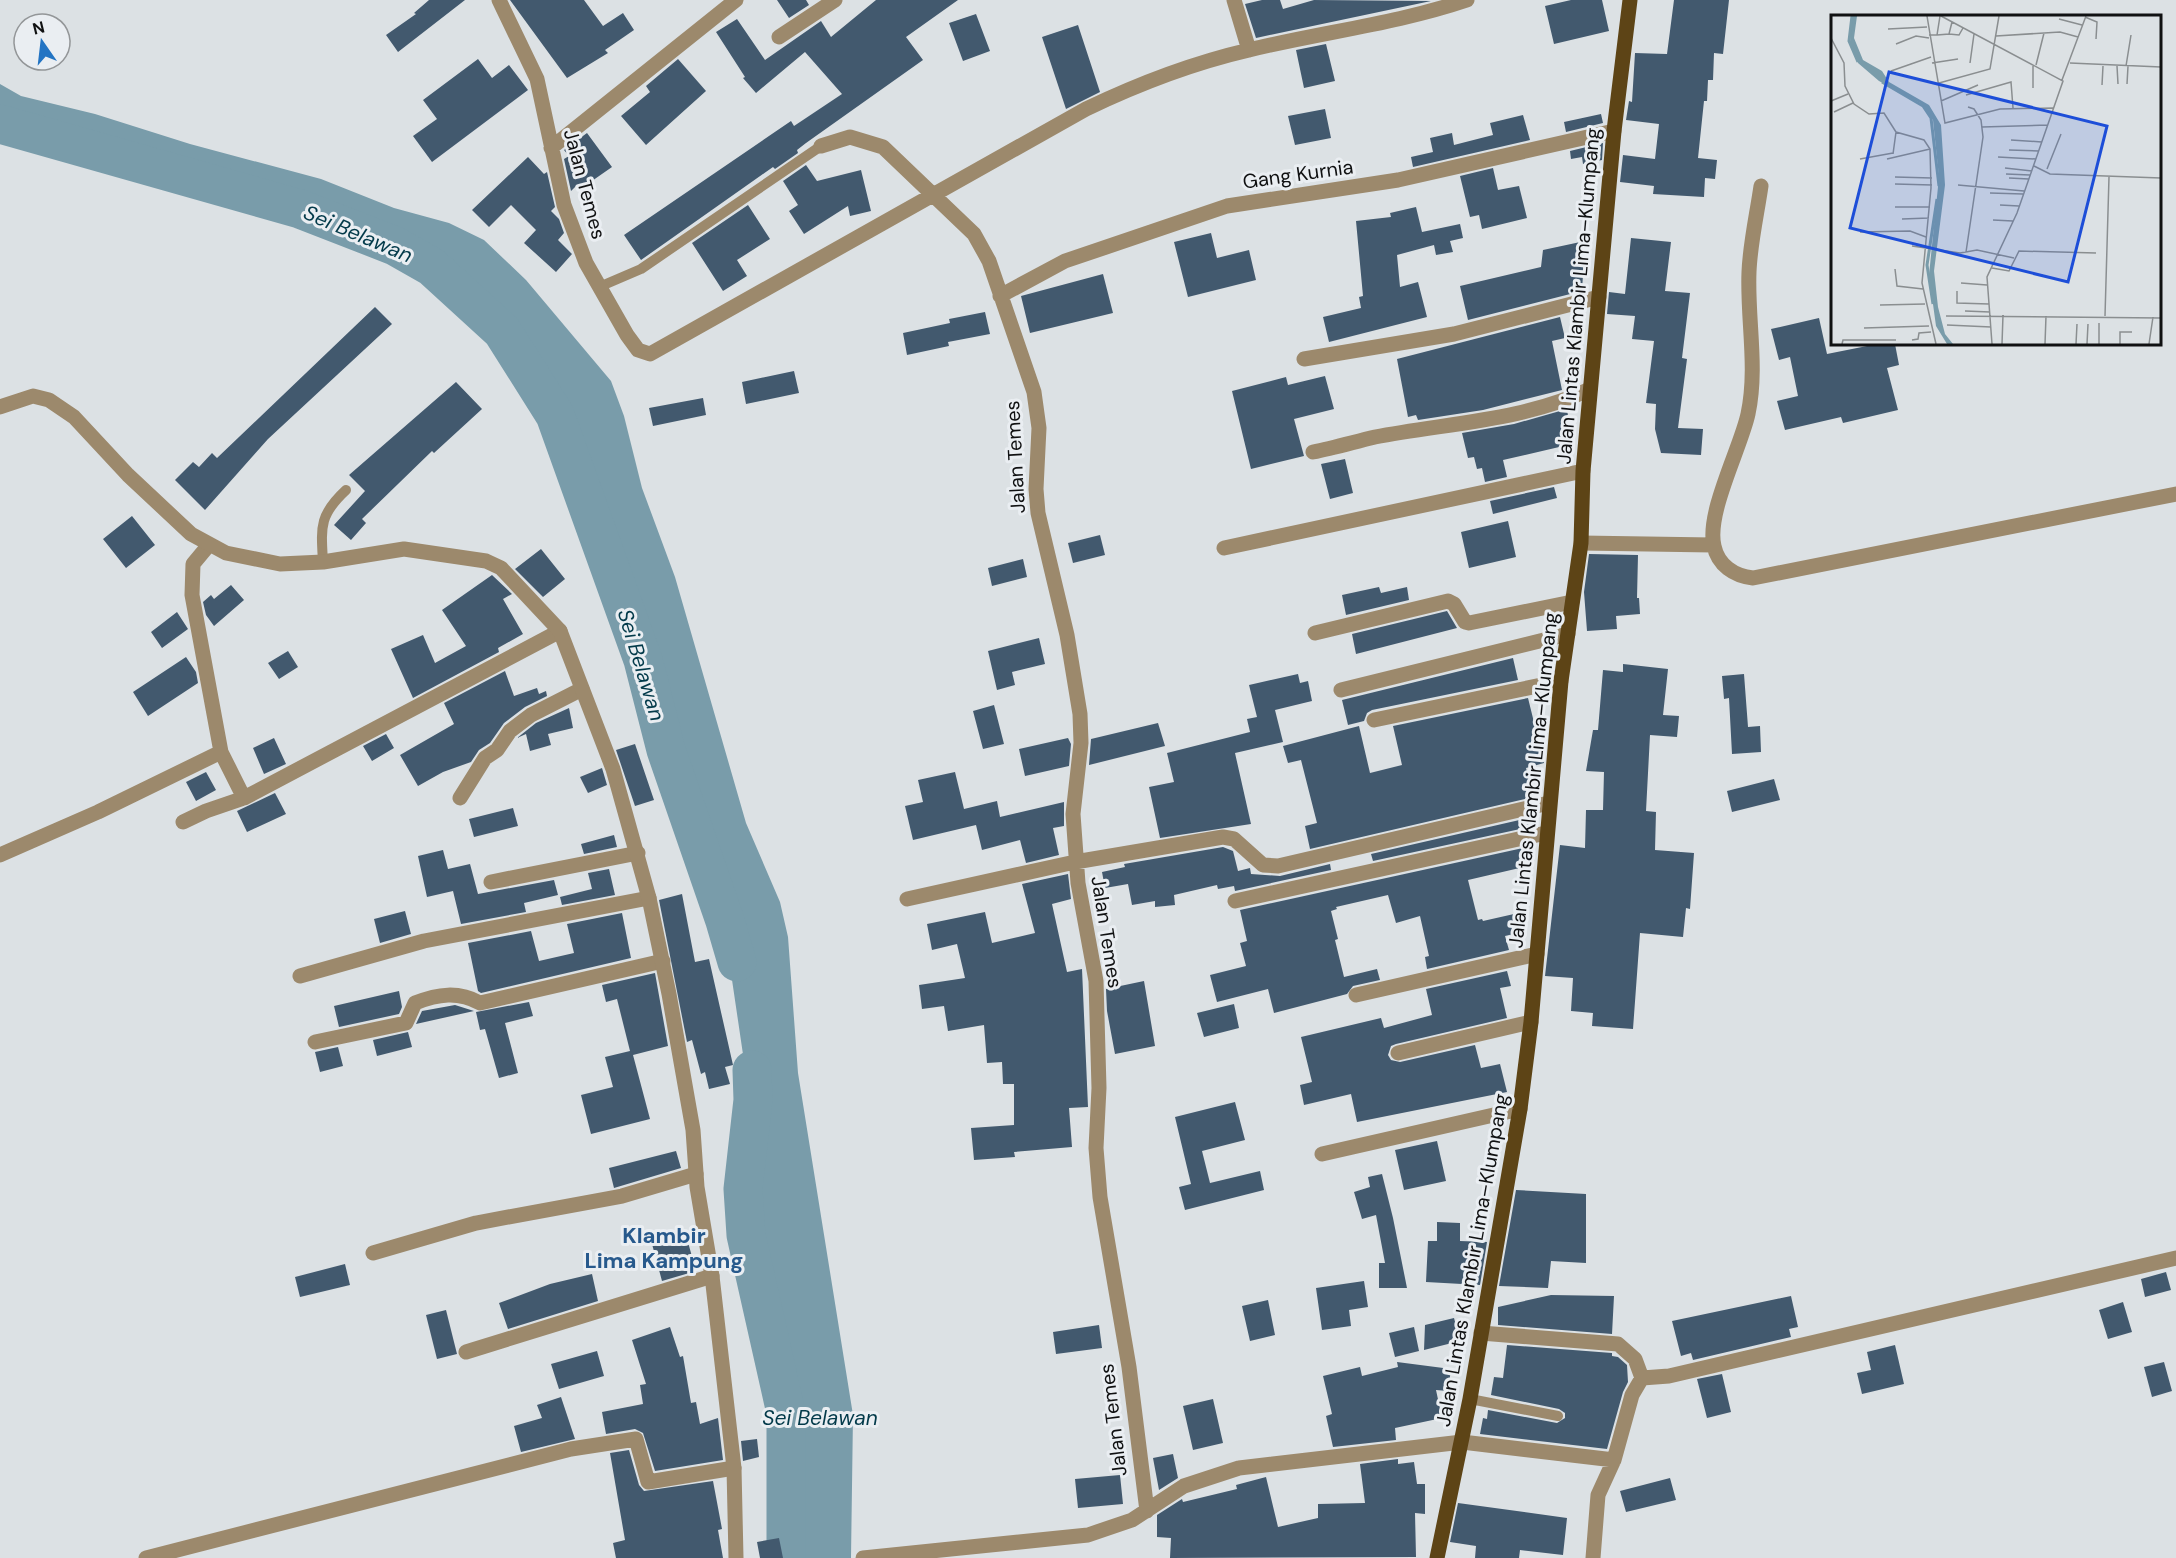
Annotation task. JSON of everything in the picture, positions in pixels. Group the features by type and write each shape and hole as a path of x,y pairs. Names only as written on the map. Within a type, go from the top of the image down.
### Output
{"main road":[{"name":"Jalan Lintas Klambir Lima–Klumpang","path":"1437,1558 1470,1400 1520,1109 1531,1022 1561,681 1581,543 1583,471 1590,389 1614,131 1630,0"}],"street":[{"name":"Jalan Temes","path":"499,0 537,80 564,205 586,263 599,287"},
{"path":"552,148 736,0"},
{"path":"778,37 835,0"},
{"path":"1234,0 1249,50"},
{"path":"599,287 638,350 650,354 1126,90 1178,70 1249,50 1425,14 1467,0"},
{"name":"Gang Kurnia","path":"1000,296 1065,261 1227,206 1398,180 1614,131"},
{"name":"Jalan Temes","path":"821,146 850,137 883,147 974,234 984,250 1037,406 1038,513 1067,634 1080,714 1081,743 1073,805 1075,862 1096,981 1099,1088 1096,1149 1100,1197 1129,1367 1147,1511"},
{"path":"1761,186 1749,272 1753,376 1749,405 1728,470 1713,531 1713,545 1719,561 1733,573 1753,578 2176,494"},
{"path":"1304,359 1454,334 1599,297"},
{"path":"1313,452 1376,437 1425,430 1525,410 1567,400 1590,389"},
{"path":"0,407 33,396 49,400 74,417 128,475 191,534 208,546 244,558 280,564 323,562 404,549 486,561 501,568 560,631 613,769 650,898 663,961 693,1130 696,1174 712,1276 734,1468 736,1558"},
{"path":"1224,548 1583,471"},
{"path":"1581,543 1713,545"},
{"path":"208,546 193,564 192,595 221,752 244,798"},
{"path":"1315,633 1448,601 1454,604 1461,618 1469,623 1572,602"},
{"path":"183,822 206,811 244,798 560,631"},
{"path":"1341,690 1568,634"},
{"path":"1374,720 1561,681"},
{"path":"460,798 484,758 497,750 510,731 531,716 582,689"},
{"path":"0,855 98,812 221,752"},
{"path":"907,898 1075,862 1223,837 1234,839 1263,865 1278,866 1549,803"},
{"path":"1235,901 1546,833"},
{"path":"491,882 638,853"},
{"path":"300,976 424,941 650,898"},
{"path":"1356,995 1537,954"},
{"path":"315,1042 406,1023 415,1003 427,998 453,994 467,996 480,1003 663,961"},
{"path":"1398,1053 1531,1022"},
{"path":"1322,1154 1520,1109"},
{"path":"373,1253 476,1222 622,1196 696,1174"},
{"path":"1642,1378 1669,1376 2176,1258"},
{"path":"466,1352 712,1276"},
{"path":"1481,1333 1618,1344 1635,1359 1642,1378"},
{"path":"1593,1558 1598,1495 1614,1460 1632,1395 1642,1378"},
{"path":"146,1558 570,1449 636,1439 648,1482 734,1468"},
{"path":"863,1558 1088,1535 1112,1528 1147,1511 1184,1486 1239,1468 1462,1442 1614,1460"}],"lane":[{"name":"Jalan Temes","path":"599,287 641,269 821,146"},
{"path":"323,562 324,517 328,506 346,490"},
{"path":"1470,1400 1558,1416"}],"water":[{"name":"Sei Belawan","path":"0,84 21,96 95,114 190,144 321,179 394,208 449,223 484,240 526,280 611,381 624,416 642,488 675,577 746,823 780,902 788,937 798,1073 853,1415 851,1558 801,1558 797,1489 755,1182 745,1068 716,871 680,735 598,528 574,453 550,401 521,351 471,292 428,253 411,243 362,222 196,170 139,156 73,149 20,128 0,125"}],"building":[{"path":"429,0 465,0 398,52 386,35 416,14 414,13"},
{"path":"510,0 584,0 603,26 623,13 634,30 605,50 608,53 567,78"},
{"path":"777,0 806,0 809,5 789,18"},
{"path":"876,0 958,0 906,37 923,60 806,143 797,150 798,153 775,169 773,167 641,260 624,235 791,121 794,126 842,94 805,52 756,93 743,78 745,77 716,32 737,19 765,60 821,21 831,37"},
{"path":"1262,0 1280,0 1283,9 1314,0 1431,1 1256,38 1245,4"},
{"path":"1571,0 1602,0 1609,31 1554,44 1545,6"},
{"path":"1674,0 1729,0 1723,54 1714,53 1713,80 1708,80 1707,101 1704,101 1698,158 1717,160 1715,179 1705,178 1704,197 1653,194 1654,186 1620,182 1623,155 1655,159 1659,124 1626,120 1629,101 1632,102 1635,53 1667,54"},
{"path":"976,14 990,51 963,61 949,23"},
{"path":"1078,25 1100,92 1066,109 1042,37"},
{"path":"1326,44 1335,81 1304,88 1296,50"},
{"path":"478,59 492,78 509,65 528,90 432,162 413,136 437,119 423,100"},
{"path":"678,59 706,91 646,145 621,116 650,92 646,86"},
{"path":"1325,109 1331,138 1295,145 1288,116"},
{"path":"1601,114 1603,123 1566,132 1564,122"},
{"path":"1523,115 1530,140 1413,167 1411,157 1433,152 1430,138 1452,133 1454,145 1493,135 1490,123"},
{"path":"587,133 612,167 579,190 576,186 571,191 564,159 569,156 564,150"},
{"path":"1603,143 1602,160 1583,164 1582,157 1571,159 1570,151"},
{"path":"528,157 544,174 547,172 555,207 551,211 559,219 564,233 558,240 572,254 556,272 524,243 536,230 511,205 489,227 472,210"},
{"path":"806,165 817,181 861,170 871,211 850,216 848,206 804,234 789,211 798,205 783,181"},
{"path":"1493,168 1498,190 1519,186 1527,218 1482,229 1479,215 1470,217 1460,176"},
{"path":"748,205 770,239 737,260 747,276 723,291 692,243"},
{"path":"1416,207 1422,232 1460,224 1463,238 1450,241 1453,252 1436,255 1434,245 1397,255 1400,287 1418,282 1427,317 1329,342 1323,317 1361,308 1359,297 1363,296 1356,221 1391,217 1390,213"},
{"path":"1211,233 1217,258 1249,250 1256,280 1188,297 1174,242"},
{"path":"1631,238 1671,242 1665,291 1690,293 1682,358 1687,359 1678,428 1703,429 1701,455 1661,453 1655,429 1656,404 1646,403 1654,341 1632,339 1635,316 1607,314 1609,292 1625,294"},
{"path":"1585,241 1582,291 1468,320 1460,286 1541,267 1543,250"},
{"path":"1103,274 1113,313 1030,333 1021,296"},
{"path":"375,307 392,324 268,439 205,510 175,480 193,462 199,467 212,453 217,458"},
{"path":"985,312 990,334 948,342 949,346 907,355 903,333 950,323 949,319"},
{"path":"1560,317 1565,338 1552,341 1562,390 1483,410 1418,420 1416,415 1408,417 1397,359"},
{"path":"1819,318 1827,354 1872,345 1895,345 1899,365 1887,368 1898,410 1843,423 1841,417 1785,430 1777,401 1798,396 1790,357 1779,360 1771,329"},
{"path":"794,371 799,393 746,404 742,382"},
{"path":"1325,376 1334,409 1294,419 1304,456 1251,469 1232,391 1286,377 1288,385"},
{"path":"456,382 482,409 434,453 432,451 362,519 366,523 351,540 334,525 365,491 349,475"},
{"path":"703,398 706,415 653,426 649,408"},
{"path":"1567,409 1572,444 1503,460 1507,477 1485,482 1482,468 1477,469 1474,457 1468,458 1462,433 1514,424"},
{"path":"1345,459 1353,493 1330,499 1321,464"},
{"path":"1554,487 1557,498 1493,514 1490,501"},
{"path":"132,516 155,545 126,568 103,539"},
{"path":"1508,521 1516,557 1469,568 1461,532"},
{"path":"1100,535 1105,555 1073,563 1068,543"},
{"path":"541,549 565,579 543,597 515,569"},
{"path":"1589,554 1638,555 1637,598 1639,598 1640,614 1616,616 1617,629 1587,631 1584,592"},
{"path":"1023,559 1027,577 992,586 988,568"},
{"path":"492,575 512,594 503,599 523,634 498,648 499,652 413,698 391,649 423,635 435,663 466,646 442,610"},
{"path":"231,585 244,600 214,626 206,615 203,602 211,595 214,599"},
{"path":"1379,587 1381,593 1407,587 1409,600 1346,615 1342,595"},
{"path":"1447,611 1457,628 1356,654 1352,634"},
{"path":"177,612 188,629 162,648 151,632"},
{"path":"1039,638 1045,664 1012,672 1015,685 997,690 988,651"},
{"path":"288,651 298,667 279,679 268,663"},
{"path":"186,657 196,672 198,683 148,716 133,692"},
{"path":"1513,658 1518,680 1372,710 1367,713 1364,721 1348,725 1342,700"},
{"path":"1623,664 1668,669 1663,715 1679,716 1677,737 1650,735 1646,811 1656,812 1655,850 1694,853 1690,909 1686,908 1683,937 1640,933 1633,1029 1592,1026 1593,1013 1571,1011 1573,978 1545,976 1560,845 1585,848 1586,810 1603,810 1604,772 1586,771 1593,730 1598,730 1603,670 1623,672"},
{"path":"505,671 514,696 537,688 539,694 546,691 547,696 525,707 504,723 490,743 479,750 471,762 443,772 418,786 400,755 454,724 444,703"},
{"path":"1298,674 1300,683 1308,681 1312,701 1275,710 1283,742 1235,753 1251,824 1160,838 1149,787 1174,782 1167,753 1250,732 1247,719 1257,717 1249,685"},
{"path":"1744,674 1748,727 1760,726 1761,752 1732,754 1729,698 1724,699 1722,676"},
{"path":"1528,698 1544,763 1526,768 1533,797 1310,849 1305,826 1317,823 1301,760 1288,763 1283,746 1359,726 1370,773 1402,765 1393,726"},
{"path":"994,705 1004,744 983,749 973,711"},
{"path":"569,708 573,728 548,734 551,745 530,751 526,734 517,738 536,723"},
{"path":"1158,723 1165,746 1089,765 1091,739"},
{"path":"386,734 394,748 372,761 363,746"},
{"path":"274,738 286,764 264,774 253,748"},
{"path":"1068,738 1071,744 1069,766 1025,776 1019,749"},
{"path":"635,744 654,800 635,806 616,750"},
{"path":"602,768 607,785 588,793 580,777"},
{"path":"206,772 216,790 196,801 186,782"},
{"path":"955,772 964,809 997,801 1000,817 1064,802 1064,826 1053,828 1059,855 1026,863 1020,840 982,850 976,825 913,840 905,806 923,802 918,780"},
{"path":"1774,779 1780,800 1732,812 1727,791"},
{"path":"275,793 286,814 247,832 237,811"},
{"path":"513,808 518,826 474,837 469,819"},
{"path":"1532,817 1534,826 1373,861 1371,854"},
{"path":"614,835 617,847 584,854 581,844"},
{"path":"1223,847 1233,851 1238,871 1250,868 1251,874 1280,876 1330,864 1331,870 1235,891 1234,886 1218,889 1217,885 1174,895 1175,905 1155,907 1155,901 1132,905 1128,884 1105,888 1102,872 1125,867 1124,864"},
{"path":"1523,848 1528,866 1468,880 1478,920 1483,921 1514,914 1518,933 1505,936 1509,950 1427,969 1425,957 1429,956 1420,916 1396,923 1388,895 1336,907 1337,909 1331,911 1344,977 1377,969 1380,980 1353,986 1347,994 1274,1013 1268,989 1217,1002 1210,975 1246,966 1240,943 1247,941 1240,910"},
{"path":"443,850 448,869 470,864 478,894 554,880 558,895 524,903 526,912 461,924 453,891 427,897 418,856"},
{"path":"609,869 615,895 562,905 560,897 592,889 588,873"},
{"path":"1068,874 1071,899 1052,904 1067,972 1082,969 1088,1107 1069,1108 1072,1147 1014,1152 1015,1157 974,1160 971,1128 1014,1125 1014,1084 1003,1084 1002,1062 987,1063 984,1025 948,1031 944,1006 922,1009 919,985 965,978 957,944 932,950 927,924 985,912 992,943 1035,933 1022,884"},
{"path":"682,894 695,962 709,959 733,1065 725,1067 730,1084 709,1089 705,1072 701,1074 692,1040 687,1042 659,900"},
{"path":"405,911 411,934 380,943 374,919"},
{"path":"622,913 631,958 481,993 478,991 468,943 531,931 539,961 574,953 567,924"},
{"path":"1507,971 1511,986 1500,988 1507,1018 1396,1044 1391,1046 1388,1055 1391,1060 1400,1062 1475,1045 1481,1068 1500,1064 1507,1092 1357,1122 1351,1094 1304,1105 1300,1085 1312,1082 1301,1037 1381,1018 1384,1028 1432,1015 1426,989"},
{"path":"655,973 668,1046 633,1055 650,1119 591,1134 581,1095 613,1087 605,1057 630,1051 617,999 606,1002 602,985"},
{"path":"1144,981 1155,1046 1115,1054 1107,1011 1106,989"},
{"path":"399,991 402,1007 399,1014 339,1027 334,1006"},
{"path":"529,1002 533,1016 505,1023 518,1073 499,1078 485,1029 480,1030 476,1012"},
{"path":"1234,1004 1239,1028 1204,1037 1197,1013"},
{"path":"455,1005 474,1011 416,1024 422,1011"},
{"path":"408,1032 412,1047 377,1056 373,1040"},
{"path":"338,1047 343,1066 320,1072 315,1052"},
{"path":"1235,1102 1245,1140 1202,1151 1210,1183 1260,1171 1264,1190 1185,1210 1179,1187 1191,1184 1175,1117"},
{"path":"1437,1141 1446,1181 1404,1190 1395,1150"},
{"path":"676,1151 681,1168 614,1188 609,1168"},
{"path":"1382,1174 1407,1288 1379,1288 1379,1263 1385,1263 1376,1215 1362,1219 1354,1192 1370,1187 1368,1177"},
{"path":"1516,1190 1586,1194 1586,1263 1551,1261 1548,1288 1499,1286"},
{"path":"1437,1222 1460,1223 1460,1241 1487,1242 1480,1285 1426,1282 1428,1241 1437,1241"},
{"path":"686,1235 696,1271 662,1281 652,1244"},
{"path":"345,1264 350,1285 300,1297 295,1277"},
{"path":"2166,1272 2171,1290 2145,1297 2141,1279"},
{"path":"592,1274 598,1301 508,1329 499,1303 550,1284"},
{"path":"1364,1281 1368,1307 1349,1310 1351,1326 1322,1330 1316,1288"},
{"path":"1551,1295 1614,1296 1612,1334 1498,1325 1498,1307"},
{"path":"1791,1296 1798,1327 1789,1329 1791,1337 1693,1360 1691,1353 1681,1356 1672,1321"},
{"path":"1268,1300 1275,1335 1250,1341 1242,1306"},
{"path":"2123,1302 2132,1332 2108,1339 2099,1310"},
{"path":"446,1310 457,1354 437,1359 426,1315"},
{"path":"1454,1318 1460,1341 1424,1350 1425,1325"},
{"path":"1099,1325 1102,1348 1056,1354 1053,1332"},
{"path":"670,1327 680,1357 683,1356 691,1403 696,1402 700,1424 718,1418 723,1460 655,1471 643,1433 635,1429 606,1434 602,1412 643,1404 640,1385 646,1384 632,1340"},
{"path":"1414,1327 1419,1351 1395,1357 1389,1333"},
{"path":"1507,1345 1612,1353 1612,1356 1618,1357 1627,1365 1628,1382 1607,1449 1480,1434 1483,1418 1487,1419 1488,1410 1557,1423 1565,1418 1565,1413 1559,1409 1491,1395 1494,1377 1503,1378"},
{"path":"1895,1345 1904,1384 1862,1394 1857,1373 1871,1370 1867,1352"},
{"path":"597,1351 604,1376 559,1389 551,1364"},
{"path":"1397,1362 1451,1369 1448,1391 1436,1390 1442,1418 1395,1428 1396,1440 1333,1447 1326,1416 1332,1414 1323,1376 1360,1367 1362,1376 1398,1367"},
{"path":"2164,1362 2172,1391 2152,1397 2144,1367"},
{"path":"1722,1374 1731,1412 1707,1418 1697,1379"},
{"path":"561,1397 575,1439 521,1452 514,1426 542,1418 537,1405"},
{"path":"1213,1399 1223,1443 1193,1450 1183,1406"},
{"path":"757,1439 759,1457 743,1461 741,1441"},
{"path":"629,1450 639,1485 644,1491 713,1481 722,1529 718,1530 723,1558 616,1558 613,1543 625,1540 610,1453"},
{"path":"1173,1454 1178,1478 1159,1490 1153,1458"},
{"path":"1398,1459 1398,1464 1414,1462 1417,1484 1425,1484 1425,1514 1415,1513 1416,1557 1170,1558 1171,1538 1157,1537 1157,1515 1182,1499 1183,1502 1237,1489 1236,1485 1266,1477 1278,1527 1318,1518 1318,1504 1365,1503 1360,1464"},
{"path":"1120,1475 1123,1504 1078,1508 1075,1479"},
{"path":"1670,1478 1676,1500 1626,1512 1620,1491"},
{"path":"1458,1503 1567,1518 1563,1555 1520,1550 1519,1558 1475,1558 1476,1546 1450,1542"},
{"path":"779,1538 783,1558 760,1558 757,1542"}],"waterway":[{"name":"Sei Belawan","path":"0,124 300,209 395,246 432,267 502,331 555,415 643,660 666,750 737,962"},
{"name":"Sei Belawan","path":"752,1070 753,1100 743,1189 746,1235 786,1413 786,1558"}],"district":[{"name":"Klambir Lima Kampung","path":"664,1248"}]}
